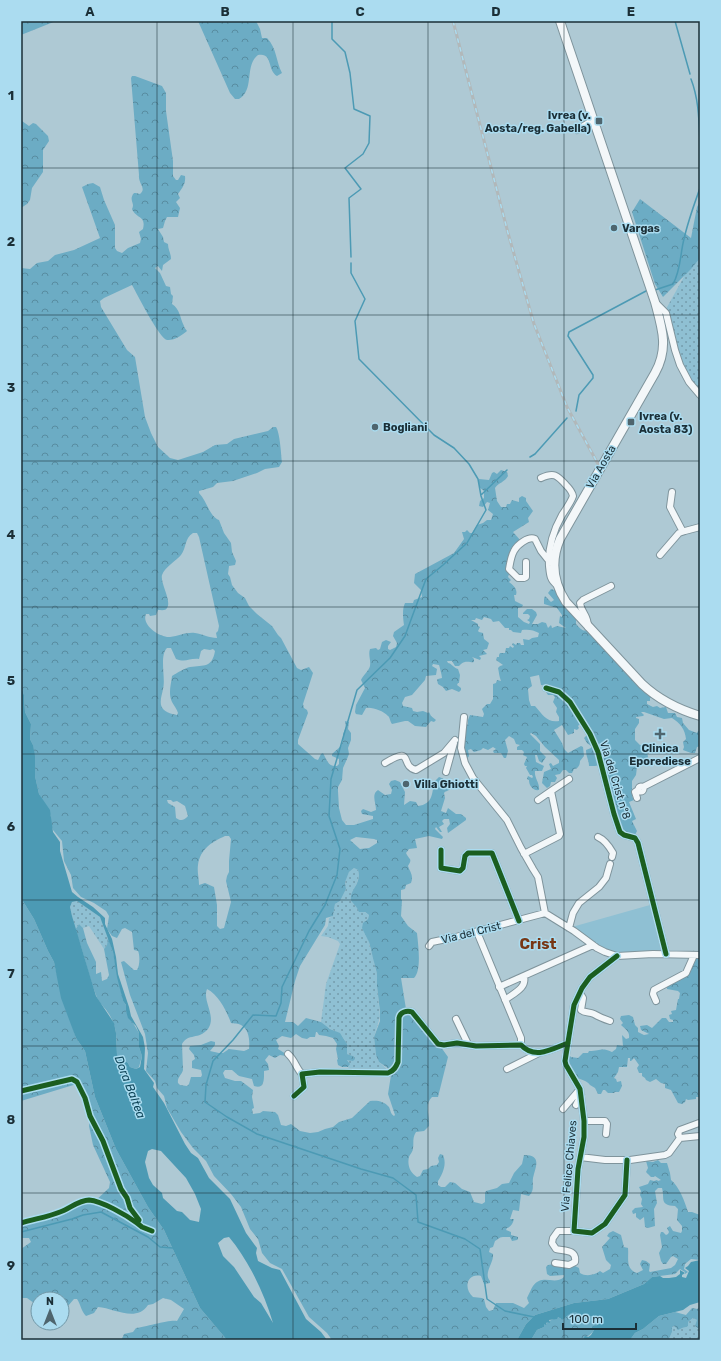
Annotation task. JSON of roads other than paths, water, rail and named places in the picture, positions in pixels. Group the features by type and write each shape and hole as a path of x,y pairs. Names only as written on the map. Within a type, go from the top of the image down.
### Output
{"main road":[{"name":"Via Aosta","path":"560,21 655,302 663,333 663,348 661,361 560,538 554,559 555,574 558,585 566,602 642,684 656,696 676,708 700,716"}],"street":[{"path":"577,130 593,120"},
{"path":"655,302 666,313 680,365 700,395"},
{"path":"541,478 552,475 557,476 572,492 573,496 557,525 550,547 549,561 552,581 558,585"},
{"path":"672,492 671,510 682,530 685,531"},
{"path":"660,555 680,532 700,527"},
{"path":"526,562 525,578 518,578 509,569 514,550 527,539 531,538 535,540 549,561"},
{"name":"Via Aosta","path":"588,626 587,617 580,608 580,603 611,586"},
{"name":"Via del Crist n°8","path":"546,688 559,692 570,702 590,734 598,752 620,832 624,835 635,838 638,844 666,954"},
{"path":"464,717 462,755 469,772 507,820 524,854 538,877 545,912 592,945 617,956 666,954 697,955"},
{"path":"385,763 398,755 401,755 405,757 411,768 416,770 444,753 455,740 461,739 462,741"},
{"path":"446,772 455,740"},
{"path":"637,798 635,792 700,758"},
{"path":"538,800 569,778"},
{"path":"524,854 559,836 560,834 551,791"},
{"path":"598,837 603,839 608,844 613,853 612,857"},
{"path":"441,850 441,868 460,871 463,868 465,856 468,853 492,853 518,921"},
{"path":"569,928 573,913 579,902 600,887 606,878 610,864"},
{"name":"Via del Crist","path":"429,946 432,942 477,932 545,912"},
{"path":"477,932 521,1038 522,1045"},
{"path":"499,987 592,945"},
{"path":"656,1001 652,994 654,990 686,972 697,955"},
{"name":"Via Felice Chiaves","path":"574,1231 578,1169 584,1137 584,1121 580,1092 566,1065 565,1057 572,1011 580,993 590,977 617,956"},
{"path":"505,1000 524,985 524,976"},
{"path":"580,993 583,998 581,1010 610,1021"},
{"path":"302,1074 320,1072 392,1072 396,1068 398,1062 399,1018 400,1014 404,1012 412,1012 438,1044 444,1046 454,1043 476,1046 522,1045 523,1047 539,1053"},
{"path":"456,1019 468,1044"},
{"path":"507,1069 539,1053 568,1042"},
{"path":"288,1054 293,1059 296,1067 302,1074 304,1087 294,1096"},
{"name":"Via Felice Chiaves","path":"576,1106 580,1092"},
{"name":"Via Felice Chiaves","path":"562,1109 580,1092"},
{"name":"Via Felice Chiaves","path":"584,1121 605,1121 606,1134"},
{"name":"Via Felice Chiaves","path":"580,1157 605,1160 627,1160 667,1155 680,1138 678,1134 680,1130 694,1123"},
{"path":"680,1138 700,1136"},
{"path":"555,1262 568,1265 575,1262 576,1257 573,1253 568,1251 556,1249 552,1243 553,1238 558,1231 592,1233 605,1224 625,1195 627,1160"}],"water":[{"name":"Dora Baltea","path":"21,686 24,695 25,712 31,724 30,739 35,756 35,776 39,794 50,810 53,832 60,842 60,851 72,892 93,907 105,918 105,924 112,939 118,974 131,1016 143,1037 145,1048 144,1069 154,1083 153,1087 164,1103 185,1144 191,1153 198,1158 209,1178 230,1199 246,1233 257,1248 256,1253 258,1261 280,1270 306,1319 321,1332 327,1340 227,1340 200,1308 164,1230 148,1207 116,1149 95,1097 85,1051 76,1038 61,998 54,962 34,919 21,898","holes":["77,901 100,917 113,952 117,977 123,1001 126,1005 128,1018 136,1026 139,1033 139,1047 142,1056 140,1067 136,1069 130,1067 128,1063 117,1055 114,1023 96,996 70,907 72,902","152,1149 161,1151 186,1178 201,1209 199,1222 190,1220 182,1212 177,1211 163,1198 162,1193 153,1185 149,1178 145,1162 148,1151","229,1237 243,1256 265,1300 273,1323 261,1303 254,1297 234,1267 223,1256 218,1243 224,1238"]},
{"path":"700,1260 700,1302 690,1305 683,1310 659,1316 643,1329 635,1333 630,1340 583,1340 585,1336 588,1337 591,1335 594,1330 592,1327 598,1324 596,1321 597,1319 590,1316 577,1316 577,1313 573,1313 569,1314 563,1320 558,1317 557,1319 549,1320 550,1323 547,1322 546,1325 544,1324 544,1327 537,1330 531,1340 517,1340 526,1324 535,1315 574,1303 608,1299 644,1284 652,1277 676,1277 680,1274 680,1270 685,1273 682,1277 686,1278 689,1271 685,1268 691,1262"}],"waterway":[{"path":"332,21 332,39 345,52 350,73 354,109 370,116 369,143 363,154 345,168 361,189 349,198 351,257"},
{"path":"675,21 690,74"},
{"path":"691,79 697,103 700,143"},
{"path":"655,290 673,284 676,279 691,213 700,188"},
{"path":"351,263 351,273 365,299 355,321 359,359 434,435 454,448 469,464 478,479 481,496 486,510 467,543 426,579 405,636 390,658 357,690 331,779 329,816 340,849 337,875 325,905 309,931 282,987 281,1003 276,1016 253,1015 233,1040 213,1061 206,1085 205,1102 227,1117 257,1134 361,1169 393,1178 416,1195 418,1222 465,1239 480,1249 487,1299 505,1311 534,1317"},
{"path":"576,411 579,395 593,378 593,375 568,336 569,332 646,291"},
{"path":"530,457 535,454 567,418"},
{"path":"481,495 507,470"},
{"path":"21,1232 83,1215 101,1212 148,1237 160,1247 173,1248"}],"railway":[{"path":"453,21 508,233 534,324 567,407 598,464"}],"place":[{"name":"Ivrea (v. Aosta/reg. Gabella)","path":"599,121"},
{"name":"Vargas","path":"614,228"},
{"name":"Ivrea (v. Aosta 83)","path":"631,422"},
{"name":"Bogliani","path":"375,427"},
{"name":"Clinica Eporediese","path":"660,734"},
{"name":"Villa Ghiotti","path":"406,784"}],"district":[{"name":"Crist","path":"538,944"}]}
